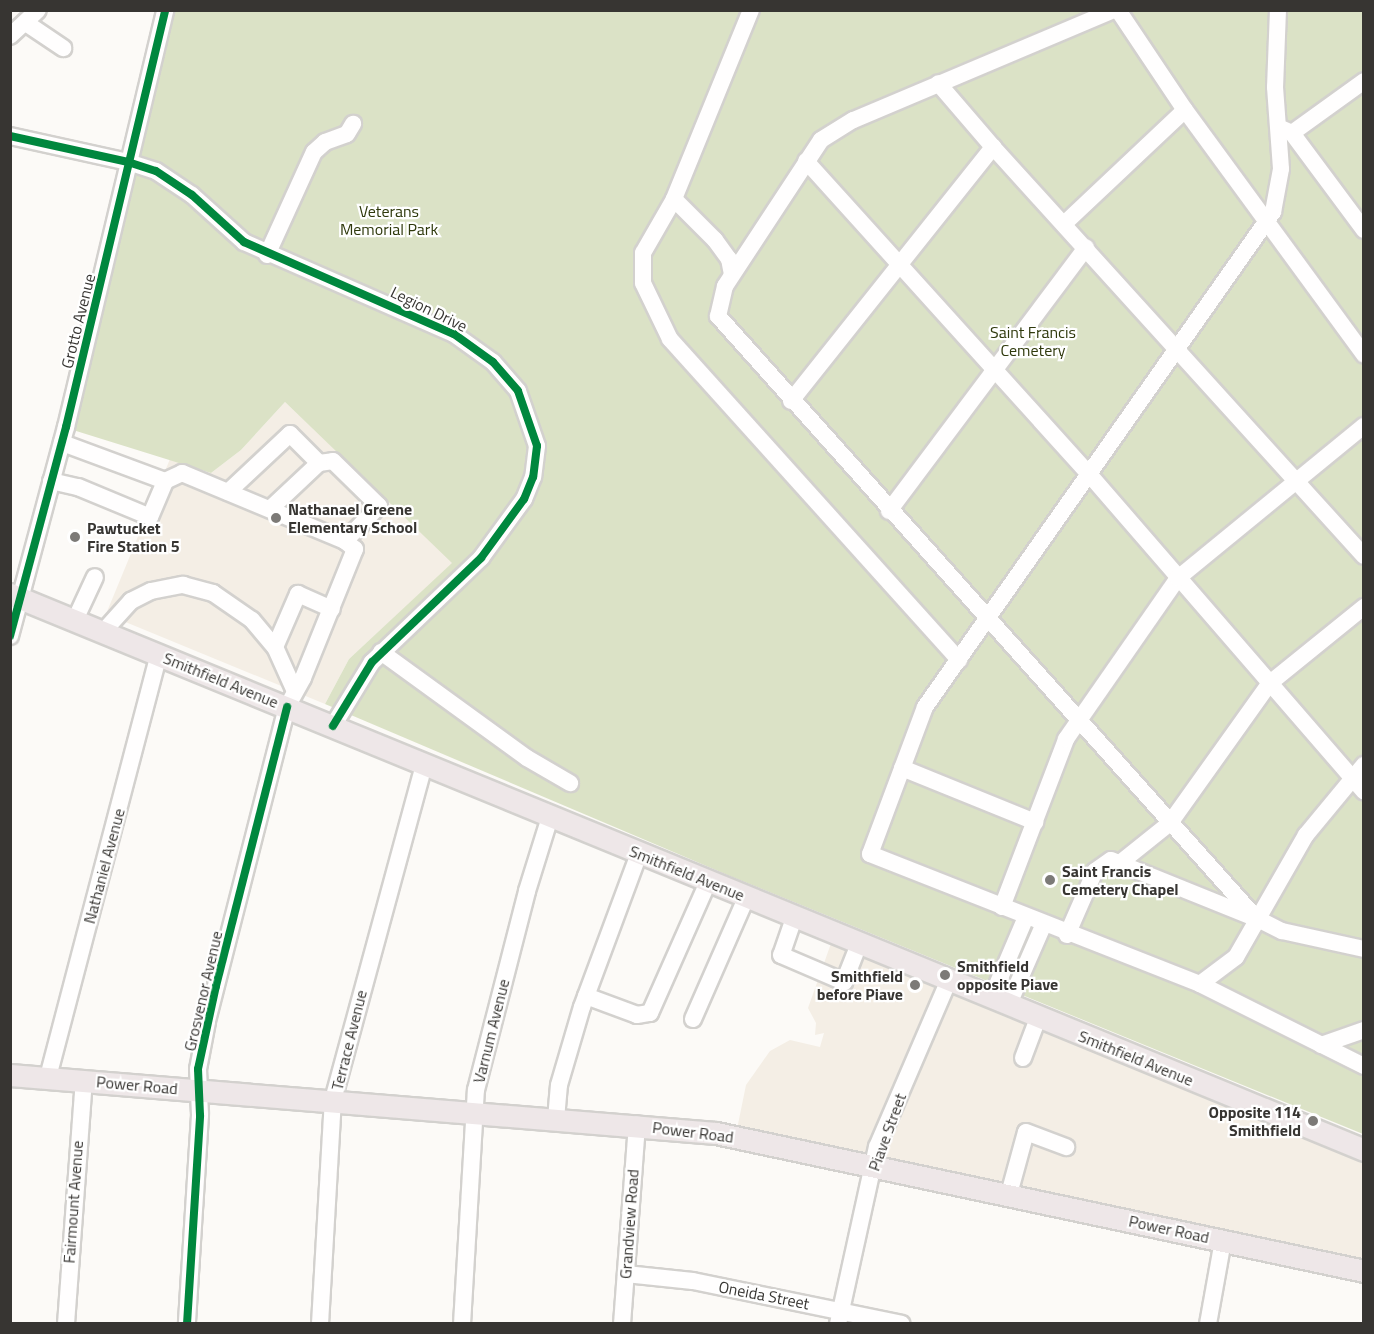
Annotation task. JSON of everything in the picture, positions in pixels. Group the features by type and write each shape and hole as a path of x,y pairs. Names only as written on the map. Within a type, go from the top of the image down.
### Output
{"main road":[{"name":"Smithfield Avenue","path":"15,596 159,655 290,698 333,726 424,765 948,982 1364,1150"},
{"name":"Power Road","path":"10,1075 199,1092 333,1100 637,1125 738,1137 1364,1271"}],"street":[{"name":"Grotto Avenue","path":"10,636 15,596 62,443 165,10"},
{"path":"751,10 674,199 643,253 643,283 670,339 959,660"},
{"path":"1256,918 721,324 718,316 720,296 732,274 821,140 842,126 938,82 1116,10 1266,223 1364,355"},
{"path":"1278,10 1275,55 1286,130 1279,191 1266,223 925,707 870,854 1044,926 1200,984 1364,1066"},
{"path":"10,36 32,17 63,48"},
{"path":"1286,130 1364,81"},
{"path":"938,82 993,147 1364,556"},
{"path":"1064,224 1185,110"},
{"path":"267,255 314,152 325,142 347,134 353,124"},
{"path":"1286,130 1364,230"},
{"name":"Legion Drive","path":"10,136 128,162 169,178 228,231 267,255 396,307 475,347 515,385 535,434 538,458 533,477 508,523 457,584 381,652 357,682 333,726"},
{"path":"791,401 993,147"},
{"path":"806,161 1089,474 1270,683 1358,772 1364,791"},
{"path":"674,199 715,240 729,259 732,274"},
{"path":"889,511 1086,248"},
{"path":"1002,907 1062,748 1078,721 1178,579 1364,426"},
{"path":"228,492 290,434 318,463"},
{"path":"62,443 165,481"},
{"path":"51,481 78,487 150,517 165,481 182,473 345,540 379,506 333,461 318,463 270,509"},
{"name":"Grosvenor Avenue","path":"187,1323 199,1092 198,1069 207,1022 290,698 303,678 355,549 345,540"},
{"path":"75,620 94,577"},
{"path":"103,632 131,601 151,591 183,585 213,593 252,620 275,647 290,698"},
{"path":"275,647 298,594 332,609"},
{"path":"1120,863 1170,823 1270,683 1364,607"},
{"path":"381,652 527,758 570,783"},
{"name":"Nathaniel Avenue","path":"48,1077 159,655"},
{"name":"Terrace Avenue","path":"320,1323 333,1100 424,765"},
{"path":"902,768 1035,822"},
{"path":"1200,984 1232,962 1306,835 1358,772"},
{"name":"Varnum Avenue","path":"462,1323 481,1065 550,817"},
{"path":"556,1119 559,1085 586,996 639,854"},
{"path":"1068,935 1095,871 1111,860 1256,918 1282,932 1364,949"},
{"path":"586,996 637,1015 650,1013 708,882"},
{"path":"693,1018 746,898"},
{"path":"1000,1003 1026,917"},
{"path":"794,918 780,955 844,982 859,944"},
{"path":"1000,1003 1044,926"},
{"name":"Piave Street","path":"839,1317 873,1165 948,982"},
{"path":"1023,1058 1038,1018"},
{"path":"1321,1045 1364,1030"},
{"name":"Fairmount Avenue","path":"66,1323 84,1080"},
{"name":"Grandview Road","path":"622,1323 637,1125"},
{"path":"1009,1194 1026,1132 1066,1147"},
{"path":"1208,1323 1223,1240"},
{"name":"Oneida Street","path":"626,1274 693,1281 839,1317 902,1323"}],"shaded area":[{"name":"Nathanael Greene Elementary School","path":"285,402 453,563 349,659 325,704 106,614 170,459 211,473 241,450"},
{"path":"834,935 1363,1150 1363,1271 736,1134 746,1085 770,1051 790,1040 820,1047 824,1033 815,1035 816,1023 808,1008"}],"green space":[{"name":"Saint Francis Cemetery","path":"163,11 1363,11 1363,1134 730,876 325,704 349,659 452,563 285,402 241,450 211,473 73,430"}],"cycle path":[{"path":"10,636 66,427 165,10"},
{"path":"10,136 128,162 156,171 192,195 244,242 454,334 493,362 518,391 537,446 533,477 524,499 481,558 372,662 333,726"},
{"path":"187,1324 200,1115 198,1069 216,986 287,707"}],"place":[{"name":"Nathanael Greene Elementary School","path":"276,518"},
{"name":"Pawtucket Fire Station 5","path":"75,537"},
{"name":"Saint Francis Cemetery Chapel","path":"1050,880"},
{"name":"Smithfield opposite Piave","path":"945,975"},
{"name":"Smithfield before Piave","path":"915,985"},
{"name":"Opposite 114 Smithfield","path":"1313,1121"}],"park label":[{"name":"Veterans Memorial Park","path":"389,220"}]}
